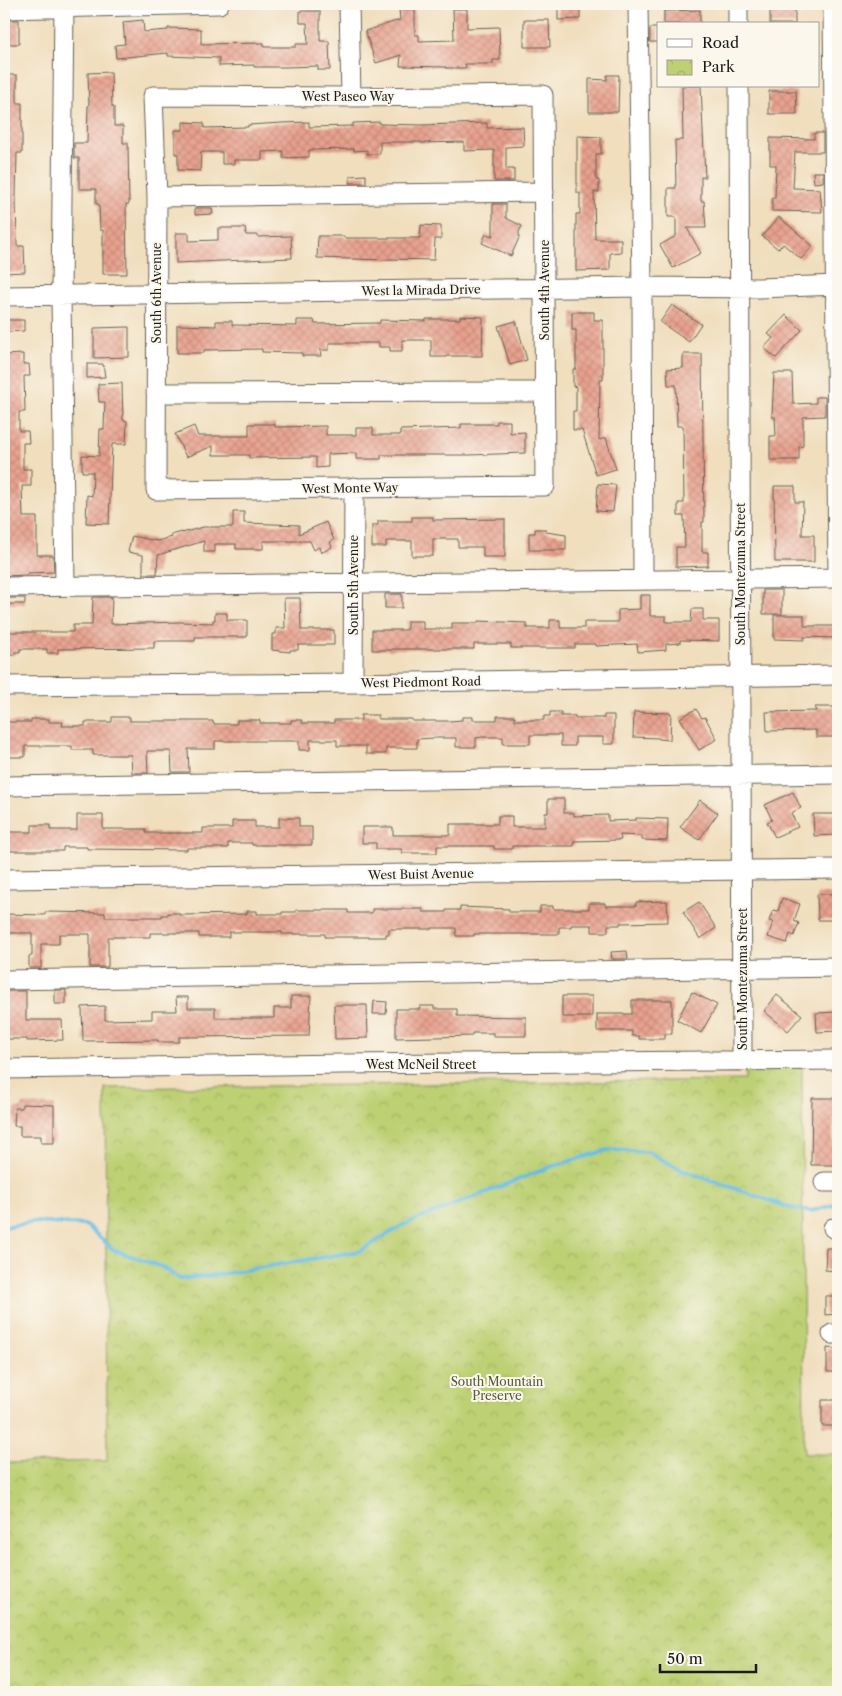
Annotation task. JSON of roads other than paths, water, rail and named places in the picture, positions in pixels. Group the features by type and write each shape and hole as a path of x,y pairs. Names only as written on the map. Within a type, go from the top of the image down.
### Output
{"street":[{"path":"4,9 64,6 219,4"},
{"path":"349,4 351,97"},
{"path":"638,4 642,287 643,580"},
{"path":"738,4 738,22"},
{"path":"4,587 838,578 837,285 833,4"},
{"path":"64,6 61,295 65,586"},
{"name":"South Montezuma Street","path":"738,88 742,1061"},
{"name":"West Paseo Way","path":"153,96 351,97 543,95"},
{"name":"South 4th Avenue","path":"543,95 545,486"},
{"name":"South 6th Avenue","path":"153,96 157,197 156,490"},
{"path":"157,197 544,192"},
{"name":"West la Mirada Drive","path":"4,296 642,287 740,288 837,285"},
{"path":"156,393 544,392"},
{"name":"West Monte Way","path":"156,490 545,486"},
{"name":"South 5th Avenue","path":"353,683 354,488"},
{"name":"West Piedmont Road","path":"4,686 353,683 838,675"},
{"path":"4,786 838,774"},
{"name":"West Buist Avenue","path":"4,879 838,870"},
{"path":"4,980 838,967"},
{"name":"West McNeil Street","path":"4,1069 838,1060"}],"waterway":[{"path":"4,1227 34,1222 86,1225 114,1250 162,1267 180,1279 216,1275 360,1251 403,1225 550,1167 607,1150 648,1152 682,1170 791,1208 811,1211 838,1204"}],"park label":[{"name":"South Mountain Preserve","path":"497,1388"}]}
